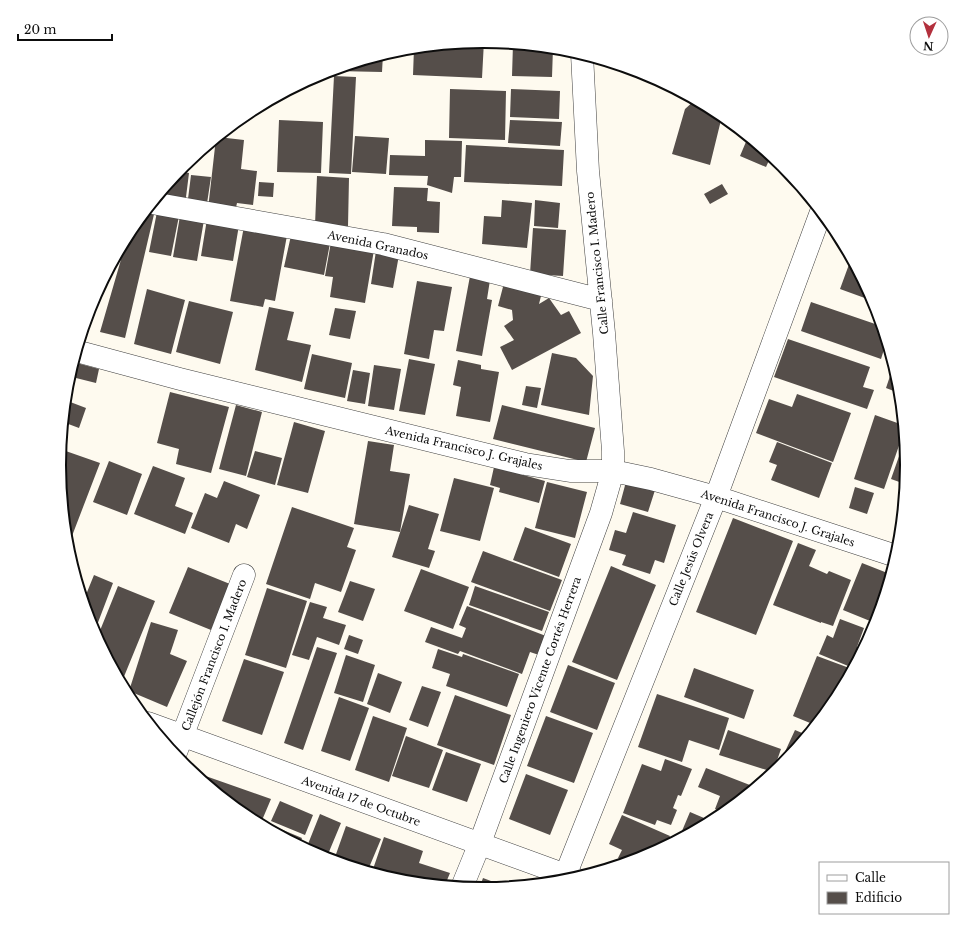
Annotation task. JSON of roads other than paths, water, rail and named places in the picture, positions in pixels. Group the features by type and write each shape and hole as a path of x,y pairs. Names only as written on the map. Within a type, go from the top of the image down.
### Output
{"street":[{"name":"Calle Francisco I. Madero","path":"582,60 588,171 601,300 613,451 613,471"},
{"name":"Avenida Granados","path":"158,203 383,244 601,300"},
{"name":"Calle Jesús Olvera","path":"570,873 716,497 819,219"},
{"name":"Avenida Francisco J. Grajales","path":"81,353 525,464 570,471 613,471 651,479 716,497 889,554"},
{"name":"Calle Ingeniero Vicente Cortés Herrera","path":"464,881 480,843 601,513 613,471"},
{"name":"Callejón Francisco I. Madero","path":"179,746 244,575"},
{"name":"Avenida 17 de Octubre","path":"166,736 179,746 480,843 560,875"}]}
